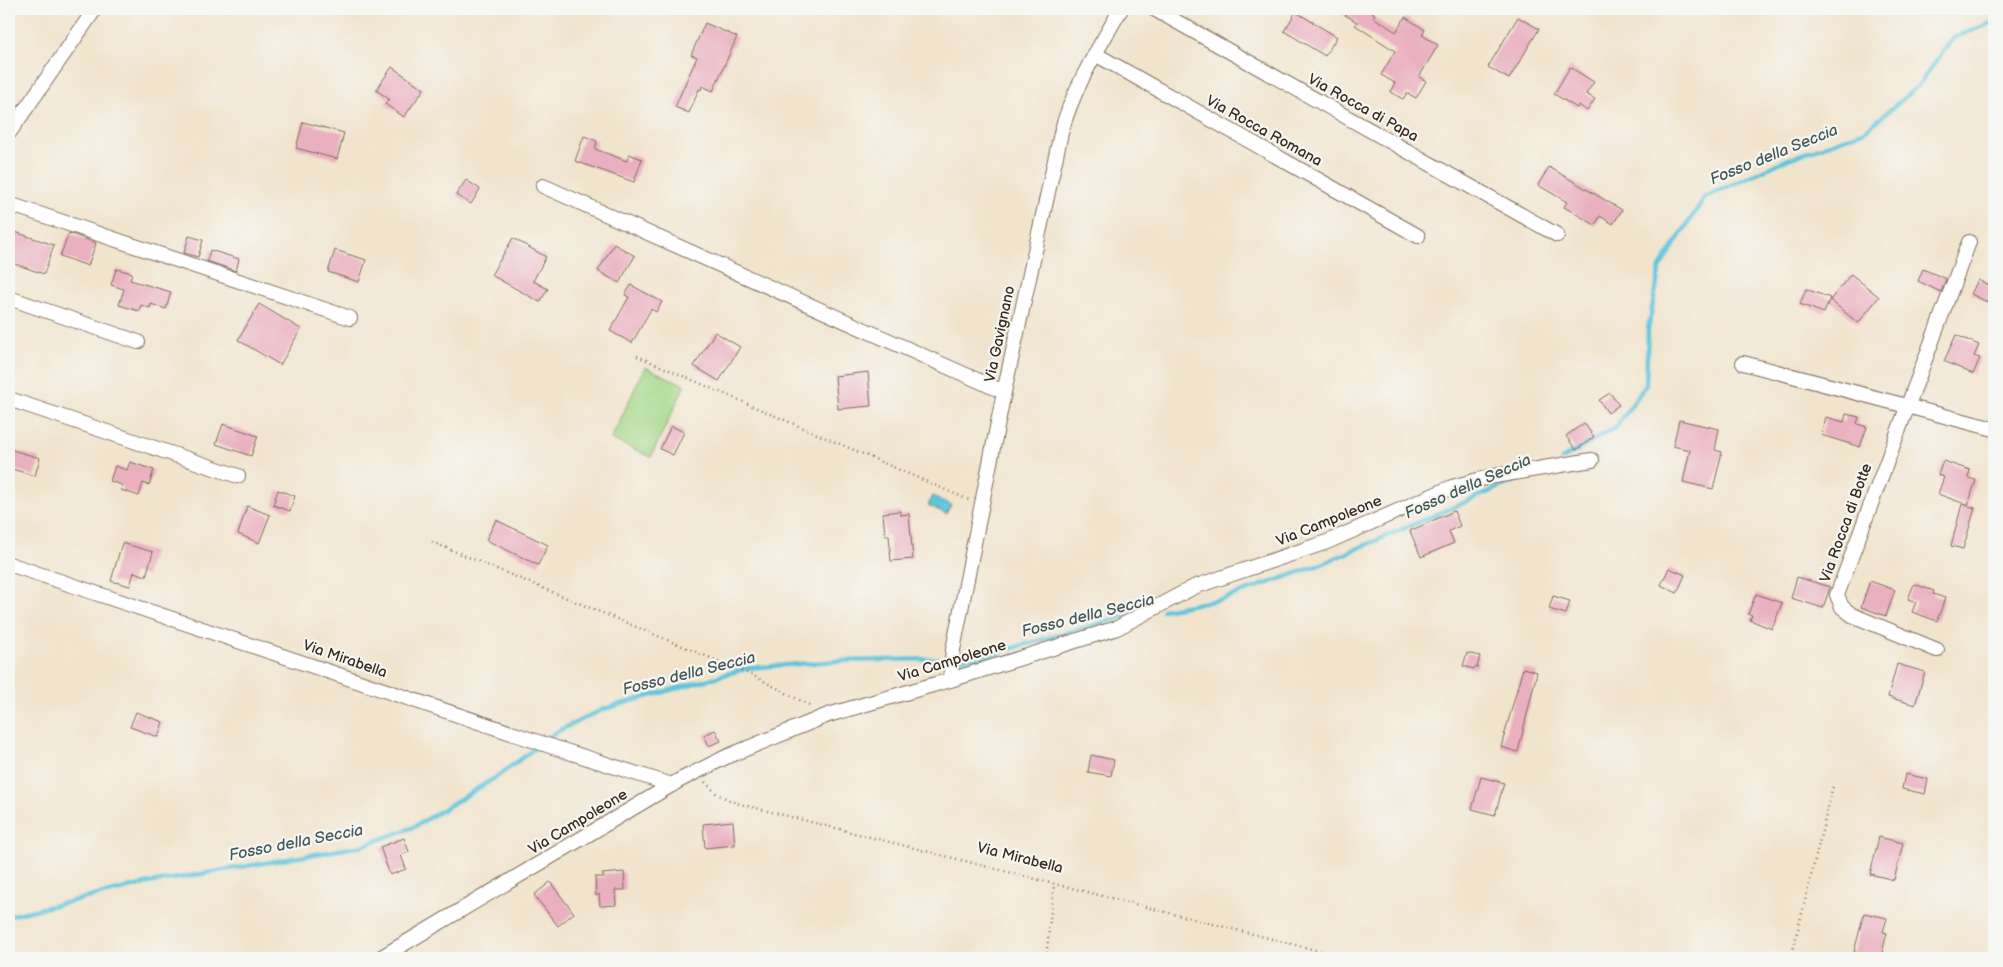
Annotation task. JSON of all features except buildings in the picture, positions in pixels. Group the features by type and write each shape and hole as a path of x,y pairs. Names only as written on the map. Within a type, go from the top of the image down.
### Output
{"street":[{"path":"9,133 95,9"},
{"name":"Via Gavignano","path":"950,680 953,650 1004,392 1061,133 1072,98 1121,9"},
{"name":"Via Rocca di Papa","path":"1154,9 1557,235"},
{"name":"Via Rocca Romana","path":"1095,54 1418,236"},
{"path":"543,186 1004,392"},
{"path":"9,204 350,318"},
{"name":"Via Rocca di Botte","path":"1937,650 1852,615 1842,607 1838,599 1839,586 1969,242"},
{"path":"9,298 138,342"},
{"path":"1743,363 1994,429"},
{"path":"9,399 238,476"},
{"name":"Via Campoleone","path":"380,958 672,784 698,770 781,733 828,715 950,680 1101,633 1132,621 1209,581 1334,540 1452,487 1483,478 1592,460"},
{"name":"Via Mirabella","path":"9,564 553,747 672,784"}],"path":[{"path":"637,356 982,506"},
{"path":"432,542 732,666 828,715"},
{"name":"Via Mirabella","path":"698,770 712,790 736,803 1347,958"},
{"path":"1790,958 1833,786"},
{"path":"1046,958 1054,884"}],"green space":[{"path":"645,367 685,385 651,457 611,439"}],"water":[{"path":"933,496 951,505 946,514 928,505"}],"waterway":[{"name":"Fosso della Seccia","path":"1562,459 1616,427 1646,385 1648,329 1660,267 1705,197 1786,160 1865,131 1918,86 1953,38 1994,22"},
{"name":"Fosso della Seccia","path":"1163,610 1223,599 1317,566 1521,478"},
{"name":"Fosso della Seccia","path":"9,916 149,883 362,846 414,827 498,776 558,731 604,709 748,668 837,661 978,658 1126,616"}]}
